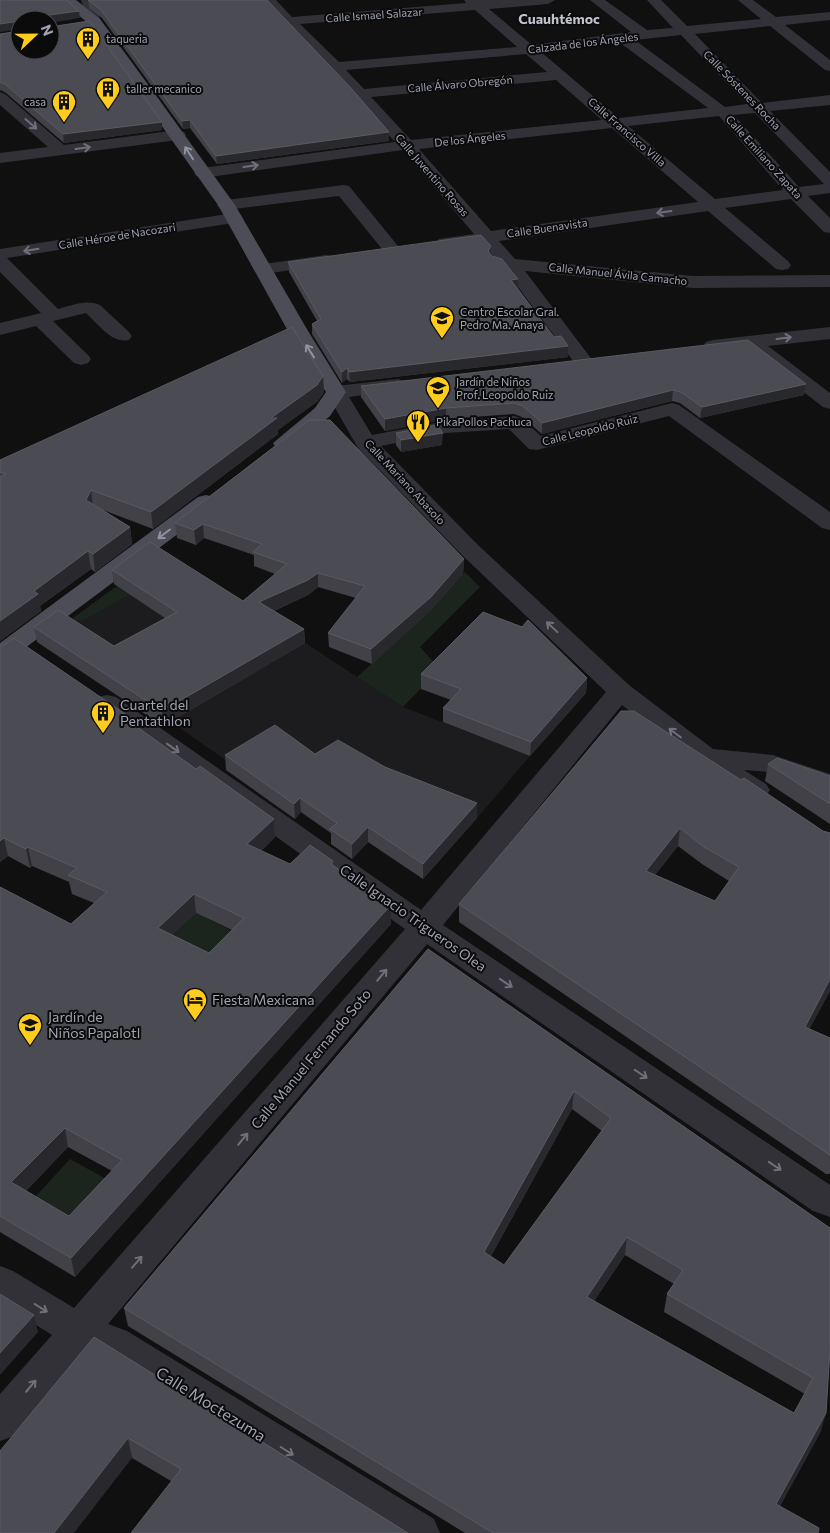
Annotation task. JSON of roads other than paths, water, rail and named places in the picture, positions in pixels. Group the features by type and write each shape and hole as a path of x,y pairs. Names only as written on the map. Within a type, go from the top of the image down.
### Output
{"main road":[{"name":"Calle Mariano Abasolo","path":"72,3 178,135 230,212 264,269 290,335 336,392"},
{"path":"270,453 323,412 336,392"},
{"path":"14,645 224,488"}],"street":[{"name":"Calle Juventino Rosas","path":"268,0 335,67 407,145 510,264 583,361"},
{"name":"Calle Ismael Salazar","path":"289,21 476,4 548,0"},
{"path":"597,0 644,35"},
{"name":"Calle Sóstenes Rocha","path":"654,0 686,30 758,108 830,181"},
{"path":"745,0 830,67"},
{"name":"Calle Mariano Abasolo","path":"89,22 93,1"},
{"name":"Calle Francisco Villa","path":"476,4 782,264"},
{"name":"Calzada de los Ángeles","path":"335,67 528,50 622,37 830,16"},
{"name":"Calle Emiliano Zapata","path":"622,37 724,112 794,193 830,228"},
{"name":"Calle Álvaro Obregón","path":"359,94 561,75"},
{"path":"0,97 62,151"},
{"name":"De los Ángeles","path":"202,173 407,145 619,124 830,100"},
{"path":"0,158 178,135"},
{"name":"Calle Buenavista","path":"372,253 412,249 830,188"},
{"name":"Calle Héroe de Nacozari","path":"0,254 343,190 412,249"},
{"name":"Calle Manuel Ávila Camacho","path":"412,249 479,257 510,264 693,282 830,281"},
{"path":"264,269 343,258"},
{"path":"0,262 82,359"},
{"path":"0,328 88,307 94,310 122,336"},
{"path":"692,349 830,333"},
{"path":"751,342 830,403"},
{"path":"563,364 603,359"},
{"path":"336,392 415,382"},
{"name":"Calle Mariano Abasolo","path":"336,392 366,443 470,550 620,691 706,757 772,801"},
{"name":"Calle Leopoldo Ruiz","path":"366,443 446,427 514,422 536,444 672,409 830,523"},
{"name":"Calle Ignacio Trigueros Olea","path":"86,688 424,927 830,1202"},
{"name":"Calle Manuel Fernando Soto","path":"0,1423 424,927 620,691"},
{"path":"706,757 773,764 830,784"},
{"name":"Calle Moctezuma","path":"0,1282 78,1330 112,1342 419,1533"}],"place":[{"name":"taqueria","path":"88,60"},
{"name":"taller mecanico","path":"108,110"},
{"name":"casa","path":"64,123"},
{"name":"Centro Escolar Gral. Pedro Ma. Anaya","path":"442,339"},
{"name":"Jardín de Niños Prof. Leopoldo Ruiz","path":"438,409"},
{"name":"PikaPollos Pachuca","path":"418,443"},
{"name":"Cuartel del Pentathlon","path":"103,734"},
{"name":"Fiesta Mexicana","path":"195,1021"},
{"name":"Jardín de Niños Papalotl","path":"30,1046"}],"district":[{"name":"Cuauhtémoc","path":"559,19"}]}
